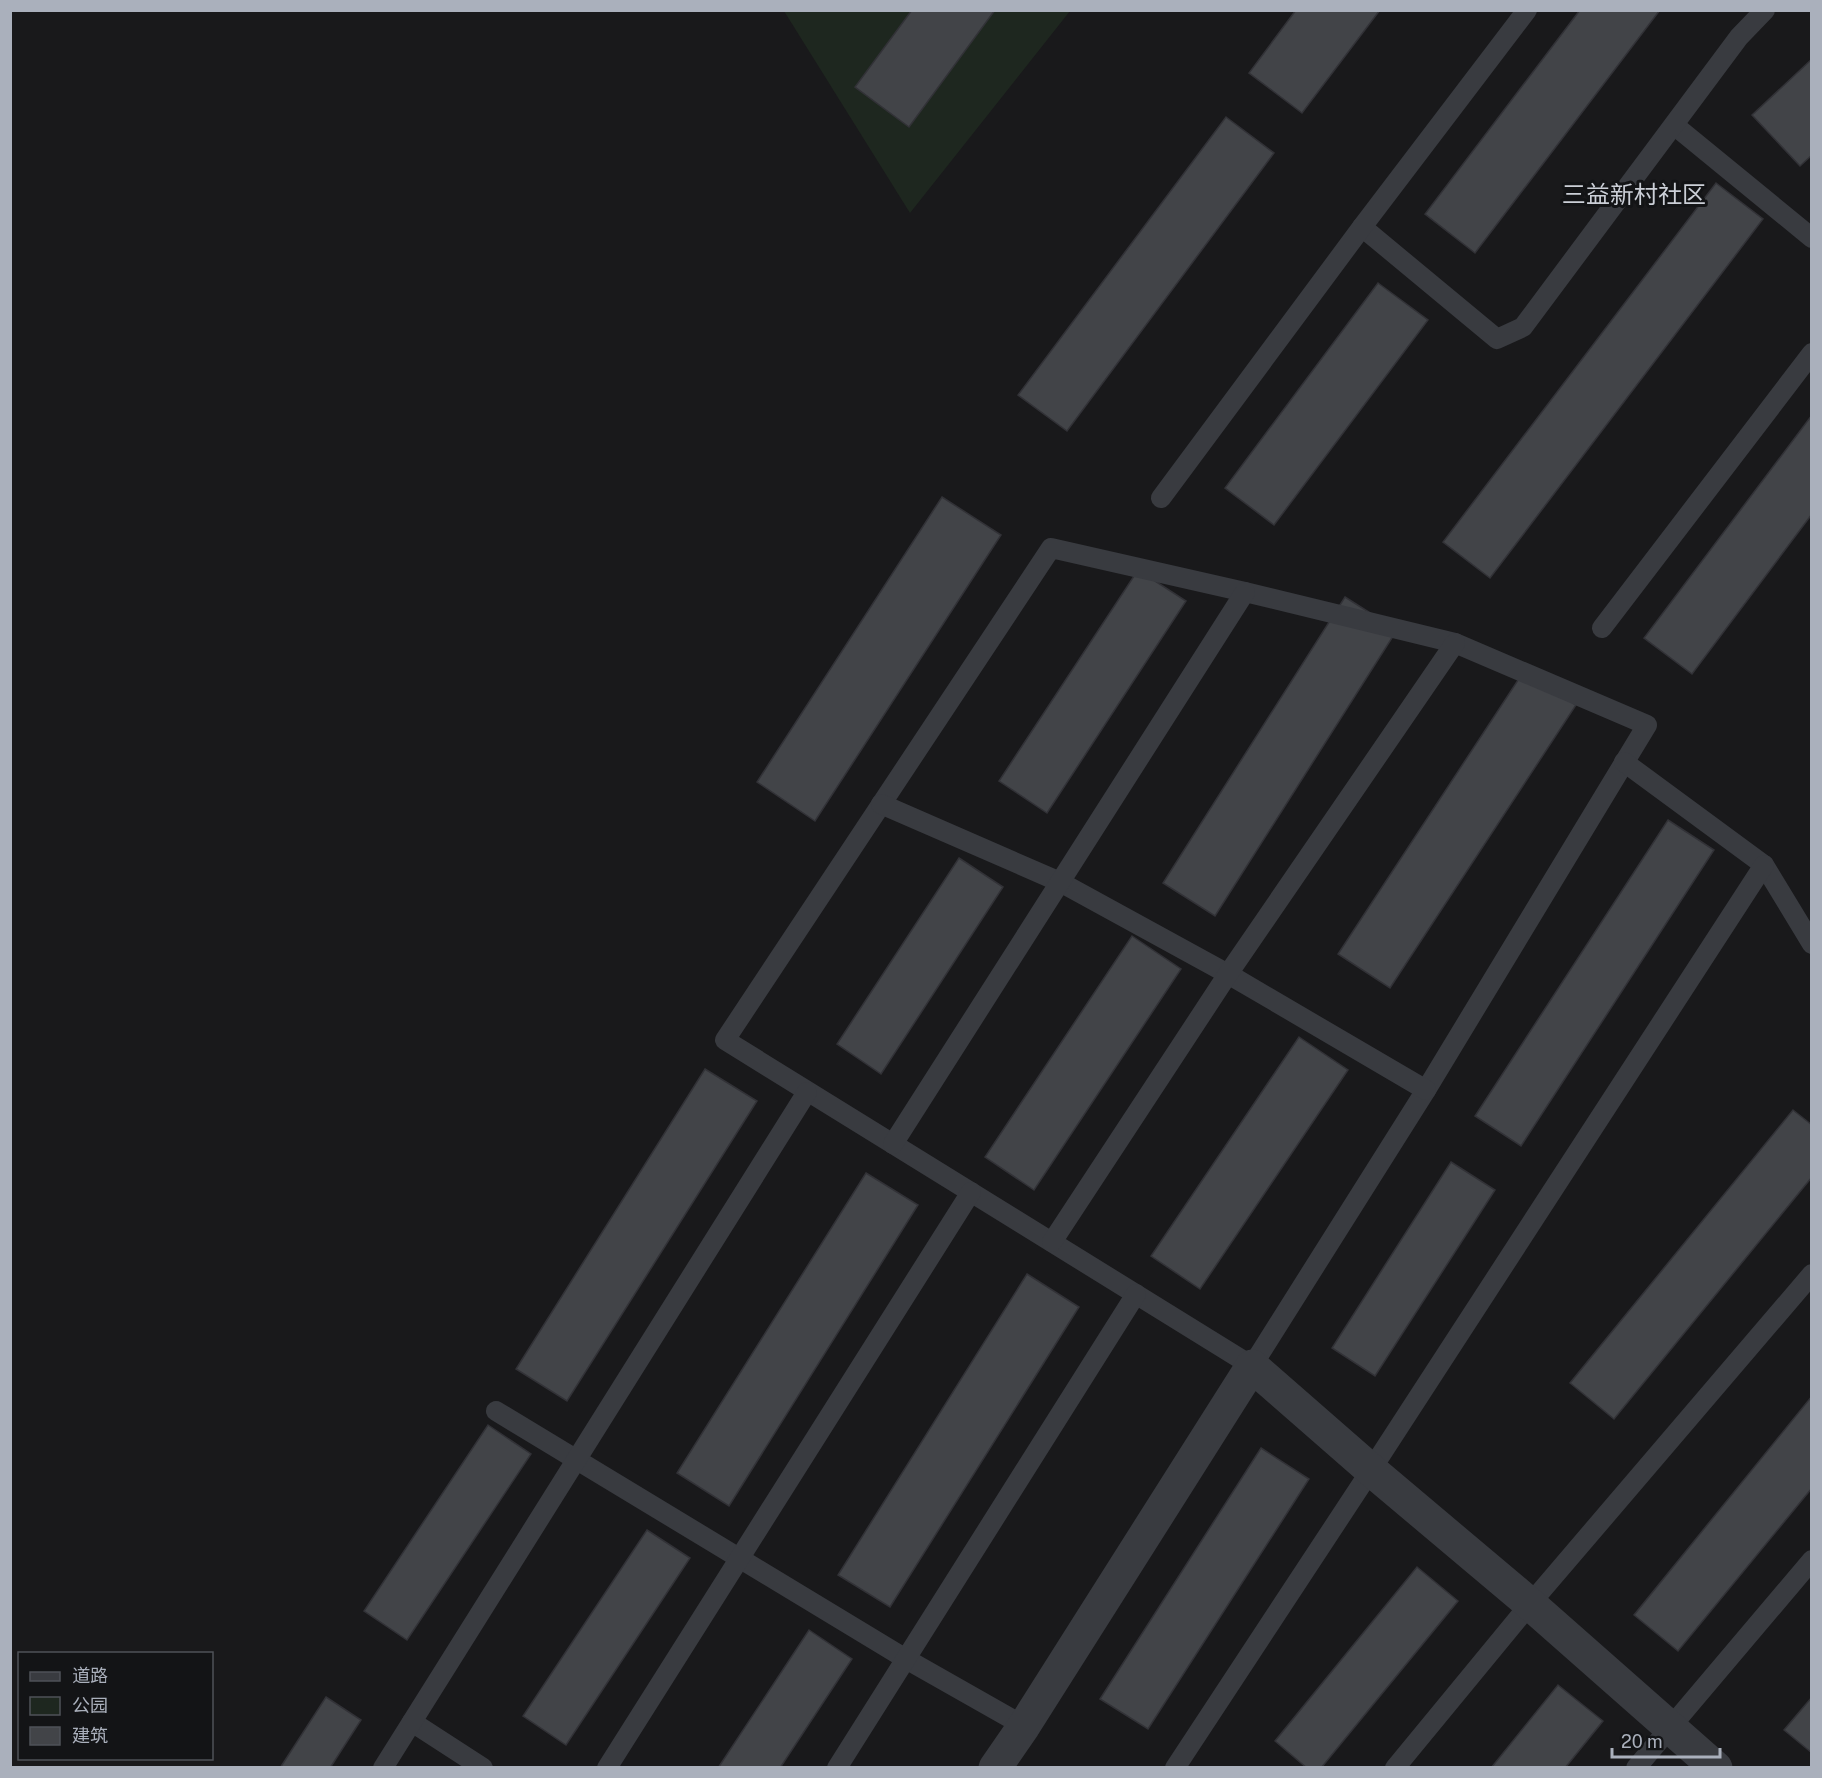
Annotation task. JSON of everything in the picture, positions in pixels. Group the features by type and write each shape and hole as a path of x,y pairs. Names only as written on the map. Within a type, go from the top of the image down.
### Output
{"street":[{"path":"996,1767 1252,1366 1716,1767"}],"lane":[{"path":"1161,498 1362,227 1527,10"},
{"path":"1362,227 1497,339 1523,327 1739,37 1765,10"},
{"path":"1674,125 1812,238"},
{"path":"1602,627 1812,353"},
{"path":"1051,548 1455,643 1647,725 1426,1090 1252,1366 725,1040 1051,548"},
{"path":"893,1144 1245,592"},
{"path":"1052,1242 1228,974 1455,643"},
{"path":"1624,762 1764,865 1812,944"},
{"path":"882,804 1060,882 1228,974 1426,1090"},
{"path":"1174,1767 1371,1470 1764,865"},
{"path":"383,1767 807,1092"},
{"path":"607,1767 970,1192"},
{"path":"1395,1767 1530,1604 1812,1274"},
{"path":"837,1767 1136,1294"},
{"path":"495,1411 906,1659 1024,1726"},
{"path":"1636,1767 1812,1560"},
{"path":"412,1722 483,1767"}],"green space":[{"path":"784,11 1070,11 910,213"}],"building":[{"path":"912,10 995,10 909,127 855,87"},
{"path":"1296,10 1380,10 1302,113 1249,73"},
{"path":"1580,10 1660,10 1475,253 1425,214"},
{"path":"1812,59 1812,155 1800,166 1752,115"},
{"path":"1226,117 1274,153 1067,431 1018,395"},
{"path":"1716,183 1763,219 1490,578 1443,542"},
{"path":"1378,283 1428,320 1274,525 1225,488"},
{"path":"1812,415 1812,514 1692,674 1644,638"},
{"path":"942,497 1001,535 815,821 757,782"},
{"path":"1138,570 1186,601 1047,813 999,781"},
{"path":"1345,597 1397,630 1215,916 1163,883"},
{"path":"1524,671 1576,705 1390,988 1338,954"},
{"path":"1668,820 1714,850 1521,1146 1475,1116"},
{"path":"959,858 1003,887 881,1074 837,1044"},
{"path":"1132,936 1181,969 1034,1190 985,1157"},
{"path":"1299,1037 1348,1070 1200,1289 1151,1256"},
{"path":"705,1069 757,1101 567,1401 516,1369"},
{"path":"1793,1110 1812,1125 1812,1177 1614,1419 1570,1383"},
{"path":"1451,1162 1495,1190 1375,1376 1332,1348"},
{"path":"866,1173 918,1205 729,1506 677,1473"},
{"path":"1027,1274 1079,1307 890,1607 838,1575"},
{"path":"1812,1396 1812,1488 1678,1651 1634,1615"},
{"path":"488,1425 531,1454 407,1640 364,1611"},
{"path":"1261,1448 1309,1479 1148,1729 1100,1699"},
{"path":"647,1530 690,1558 566,1745 523,1716"},
{"path":"1417,1567 1458,1601 1321,1768 1307,1768 1275,1741"},
{"path":"809,1630 852,1659 780,1768 718,1768"},
{"path":"1558,1685 1603,1721 1565,1768 1491,1768"},
{"path":"326,1697 361,1720 330,1768 280,1768"},
{"path":"1812,1697 1812,1753 1784,1730"}],"district":[{"name":"三益新村社区","path":"1634,194"}]}
